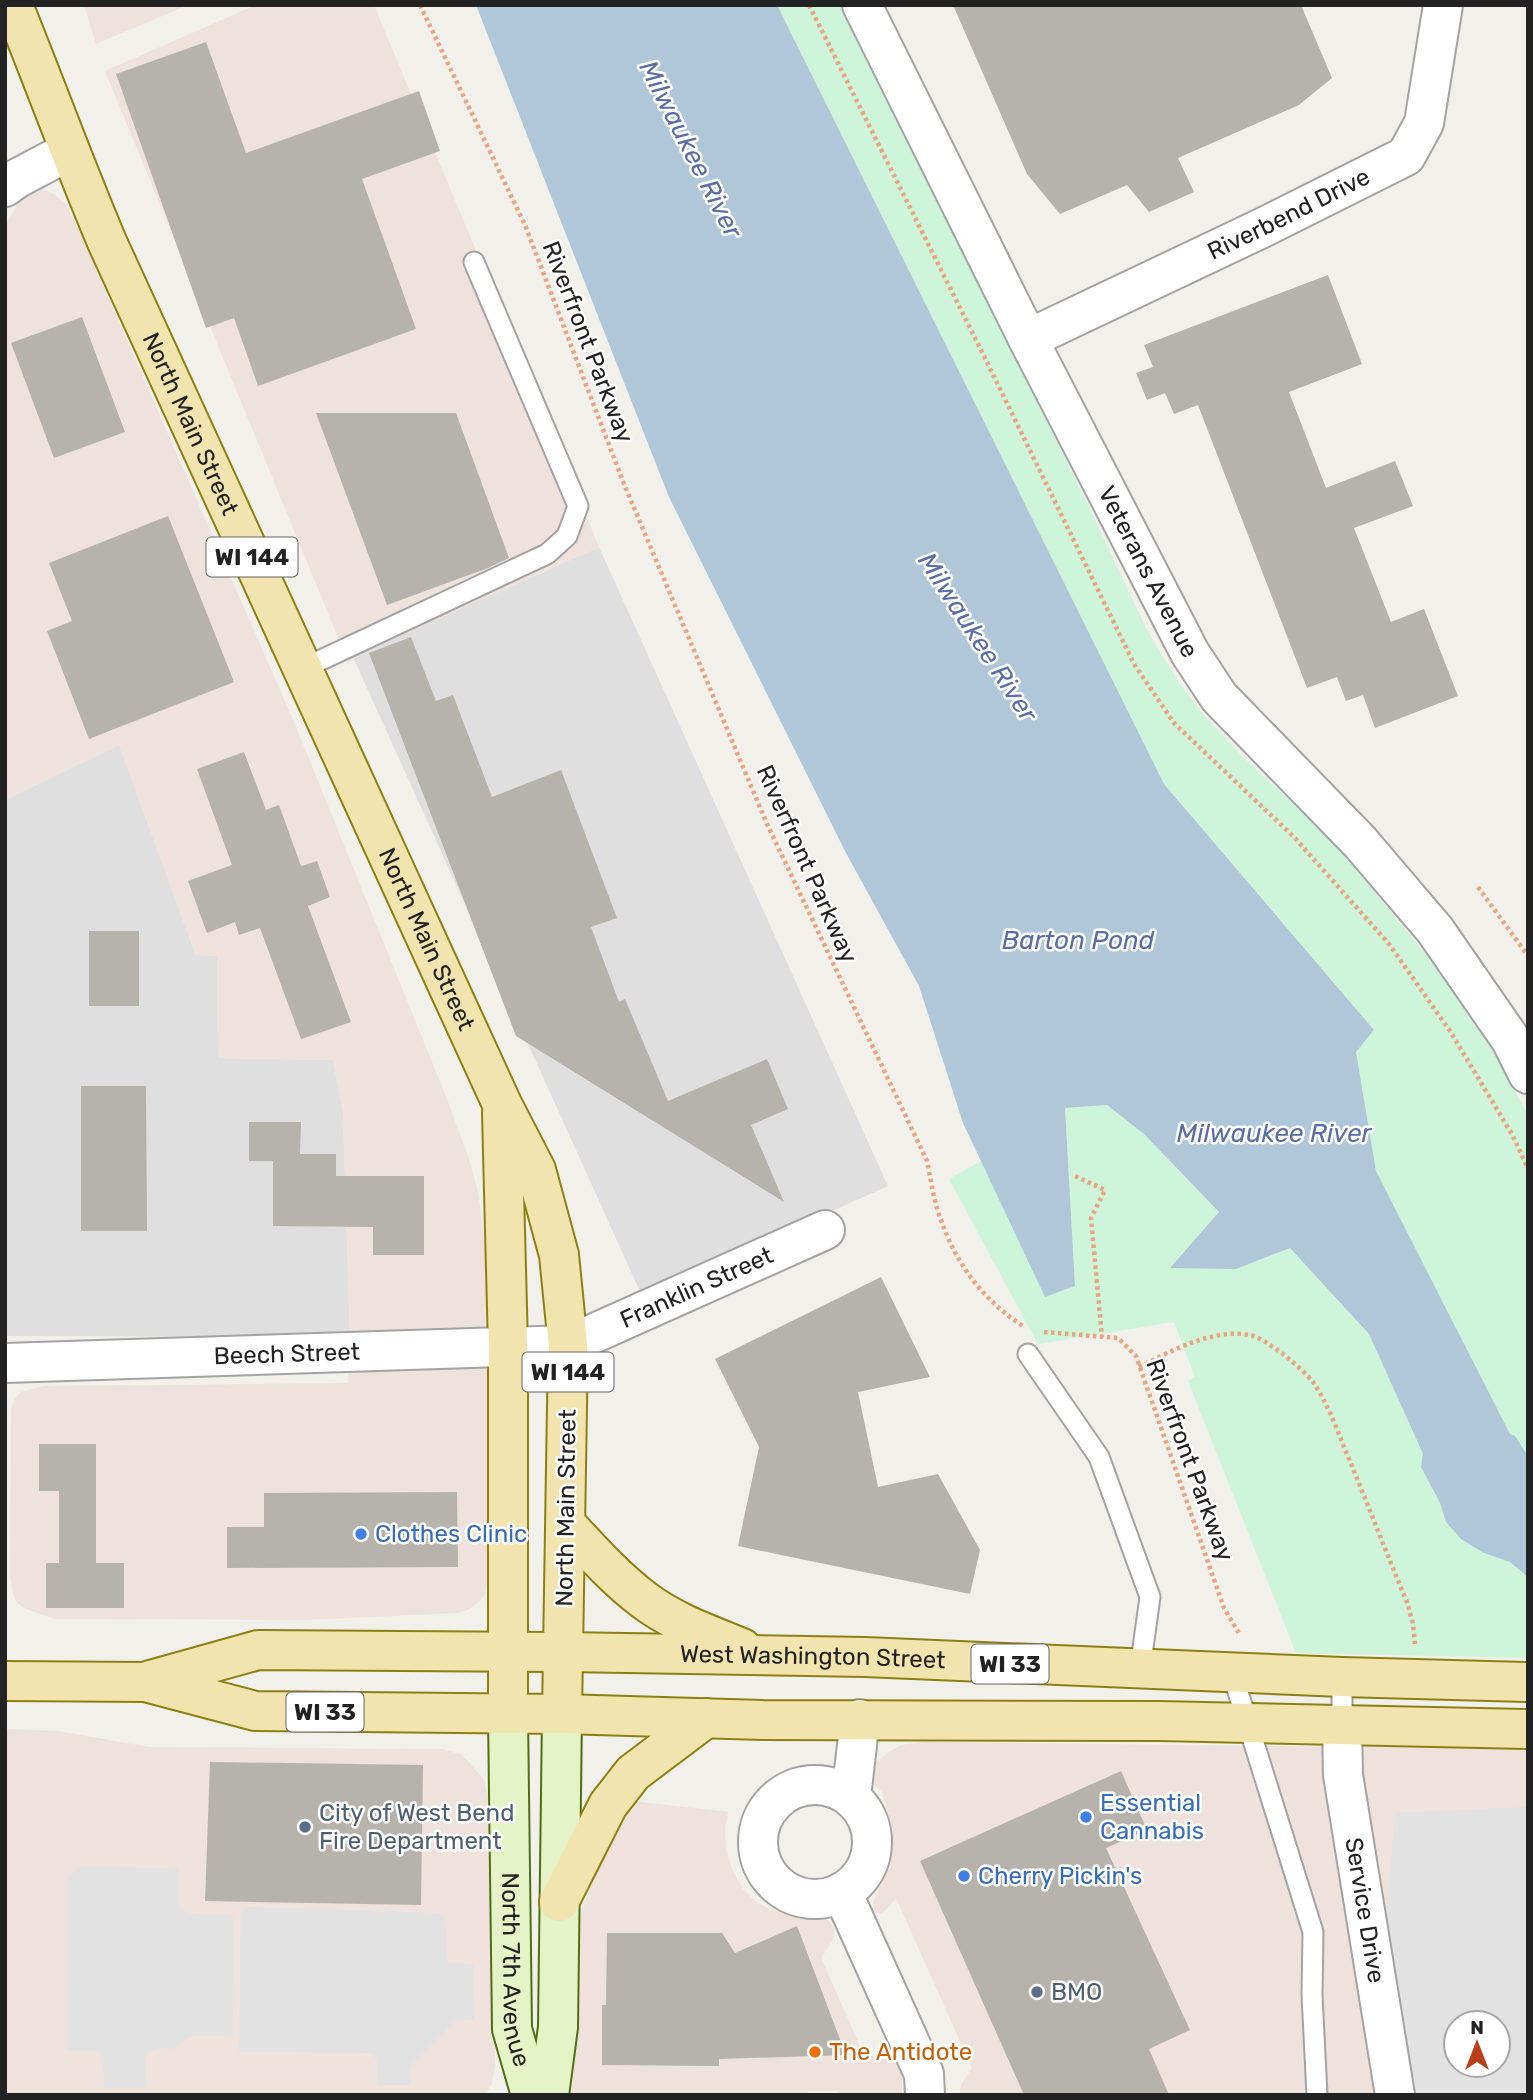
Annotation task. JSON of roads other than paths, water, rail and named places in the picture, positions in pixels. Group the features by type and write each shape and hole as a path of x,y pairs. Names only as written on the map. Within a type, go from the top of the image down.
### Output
{"main road":[{"name":"North Main Street","path":"13,5 107,242 502,1104 536,1170 559,1255 568,1345 562,1714"},
{"name":"North Main Street","path":"502,1104 508,1347 508,1714"},
{"path":"566,1524 604,1566 645,1601 690,1627 763,1656"},
{"name":"West Washington Street","path":"145,1682 258,1650 865,1657 1140,1669 1238,1656 1342,1677 1528,1682"},
{"name":"West Washington Street","path":"5,1681 145,1682 255,1711 1528,1729"},
{"name":"North 7th Avenue","path":"508,1714 512,2029 531,2095"},
{"name":"North 7th Avenue","path":"549,2095 558,2027 562,1714"},
{"path":"559,1902 608,1805 633,1773 706,1718"}],"street":[{"name":"Veterans Avenue","path":"862,5 1028,339 1190,653 1219,696 1360,842 1435,930 1511,1040 1528,1074"},
{"name":"Riverbend Drive","path":"1028,339 1406,156 1424,123 1443,5"},
{"path":"5,187 69,151"},
{"name":"Franklin Street","path":"568,1345 825,1230"},
{"name":"Beech Street","path":"5,1363 568,1345"},
{"path":"851,1797 860,1719"},
{"name":"Service Drive","path":"1342,1725 1343,1775 1395,2095"},
{"path":"816,1785 851,1797 861,1807 872,1836 871,1853 856,1882 842,1892 824,1898 805,1898 788,1892 773,1881 762,1865 758,1846 760,1828 768,1810 780,1797 797,1788 816,1785"},
{"path":"842,1892 924,2074 925,2095"}],"lane":[{"path":"304,668 547,554 567,536 578,506 474,262"},
{"path":"1028,1354 1099,1457 1150,1597 1140,1669"},
{"path":"1238,1656 1248,1724 1313,1932 1312,1995 1317,2095"},
{"path":"1342,1677 1342,1725"}],"water":[{"name":"Barton Pond","path":"476,5 777,5 1164,784 1374,1030 1356,1052 1376,1171 1510,1434 1515,1436 1528,1456 1528,1577 1510,1562 1484,1553 1461,1539 1446,1522 1440,1503 1421,1467 1423,1454 1369,1334 1290,1248 1236,1269 1170,1268 1219,1212 1144,1134 1107,1105 1065,1108 1075,1286 1045,1297 963,1123 919,986 846,853 669,497"}],"place":[{"name":"Clothes Clinic","path":"361,1534"},
{"name":"Essential Cannabis","path":"1086,1817"},
{"name":"City of West Bend Fire Department","path":"305,1827"},
{"name":"Cherry Pickin's","path":"964,1876"},
{"name":"BMO","path":"1037,1992"},
{"name":"The Antidote","path":"815,2052"}],"water label":[{"name":"Milwaukee River","path":"691,149"},
{"name":"Milwaukee River","path":"978,637"},
{"name":"Milwaukee River","path":"1274,1133"}]}
